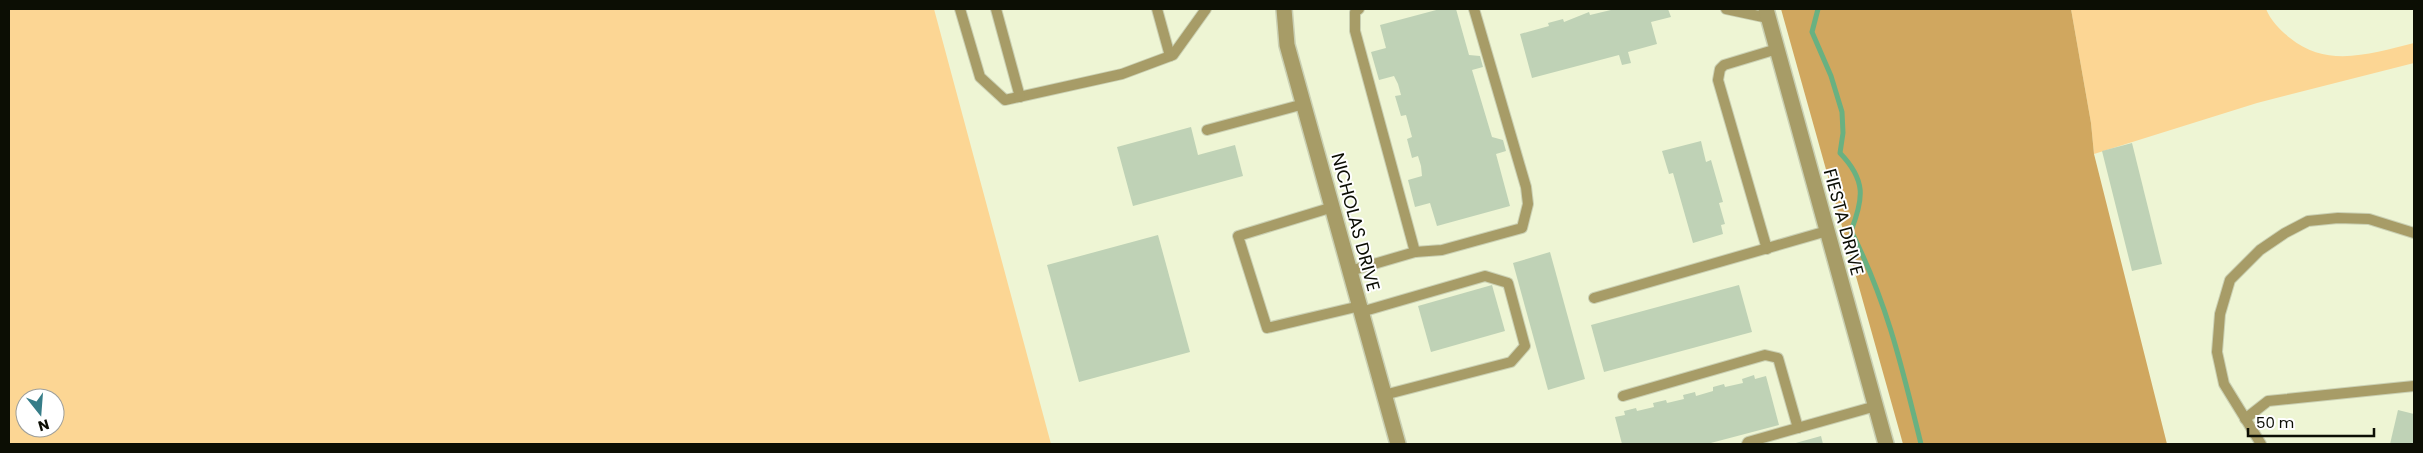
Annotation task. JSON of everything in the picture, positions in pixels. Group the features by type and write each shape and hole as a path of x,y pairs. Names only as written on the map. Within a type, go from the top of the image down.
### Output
{"street":[{"name":"NICHOLAS DRIVE","path":"1284,9 1287,45 1398,444"},
{"name":"FIESTA DRIVE","path":"1767,13 1886,444"}],"lane":[{"path":"960,9 980,77 1005,100 1122,74 1174,55 1206,9"},
{"path":"996,9 1020,97"},
{"path":"1157,9 1170,56"},
{"path":"1359,9 1355,12 1355,31 1415,252"},
{"path":"1350,270 1415,252 1442,250 1522,228 1528,204 1526,187 1474,9"},
{"path":"1726,9 1767,13"},
{"path":"1766,249 1718,80 1720,70 1724,65 1777,49"},
{"path":"1207,130 1304,104"},
{"path":"1333,207 1238,236 1267,328 1361,309 1485,276 1508,283 1525,346 1510,362 1384,395"},
{"path":"2261,444 2224,384 2217,352 2220,314 2230,280 2260,250 2285,233 2308,221 2338,218 2369,219 2414,232"},
{"path":"1594,298 1827,232"},
{"path":"1623,396 1765,355 1778,358 1798,428"},
{"path":"2245,419 2268,401 2414,386"},
{"path":"1747,444 1748,442 1876,406"}],"shaded area":[{"path":"9,9 934,9 1051,444 9,444"},
{"path":"1781,9 2071,9 2091,123 2094,154 2167,444 1903,444"},
{"path":"2071,9 2266,9 2273,21 2286,35 2305,48 2335,56 2350,56 2414,43 2414,63 2257,103 2094,154 2091,123"}],"building":[{"path":"1440,9 1456,9 1469,55 1480,56 1483,67 1472,70 1492,137 1503,140 1506,151 1496,154 1510,206 1437,226 1430,203 1415,207 1408,180 1422,176 1421,166 1418,156 1412,158 1407,139 1412,137 1406,115 1401,116 1395,96 1401,95 1398,84 1394,76 1379,80 1371,52 1386,48 1380,25"},
{"path":"1615,9 1668,9 1671,17 1651,22 1657,44 1628,52 1631,63 1622,65 1619,55 1532,78 1520,34 1549,26 1548,23 1563,19 1564,22 1589,12 1590,15"},
{"path":"1191,127 1198,155 1235,145 1243,176 1133,206 1117,147"},
{"path":"1701,141 1706,162 1711,160 1723,202 1719,203 1725,224 1721,225 1723,234 1693,243 1673,173 1669,174 1662,151"},
{"path":"2132,143 2162,264 2132,271 2102,151"},
{"path":"1158,235 1190,352 1079,382 1047,265"},
{"path":"1550,252 1585,379 1548,390 1513,263"},
{"path":"1492,285 1505,331 1431,352 1418,306"},
{"path":"1739,285 1752,332 1604,372 1591,325"},
{"path":"1754,375 1755,379 1766,376 1779,425 1707,444 1622,444 1615,417 1625,415 1624,411 1636,408 1637,411 1654,407 1653,403 1666,400 1667,403 1684,399 1683,395 1695,392 1696,396 1713,391 1713,387 1724,384 1725,387 1743,383 1742,379"},
{"path":"2398,410 2414,414 2414,444 2390,444"},
{"path":"1821,436 1823,444 1792,444"}],"waterway":[{"path":"1818,9 1812,32 1831,76 1842,112 1843,133 1840,153 1855,172 1860,190 1858,209 1851,231 1864,257 1884,309 1900,361 1921,444"}]}
